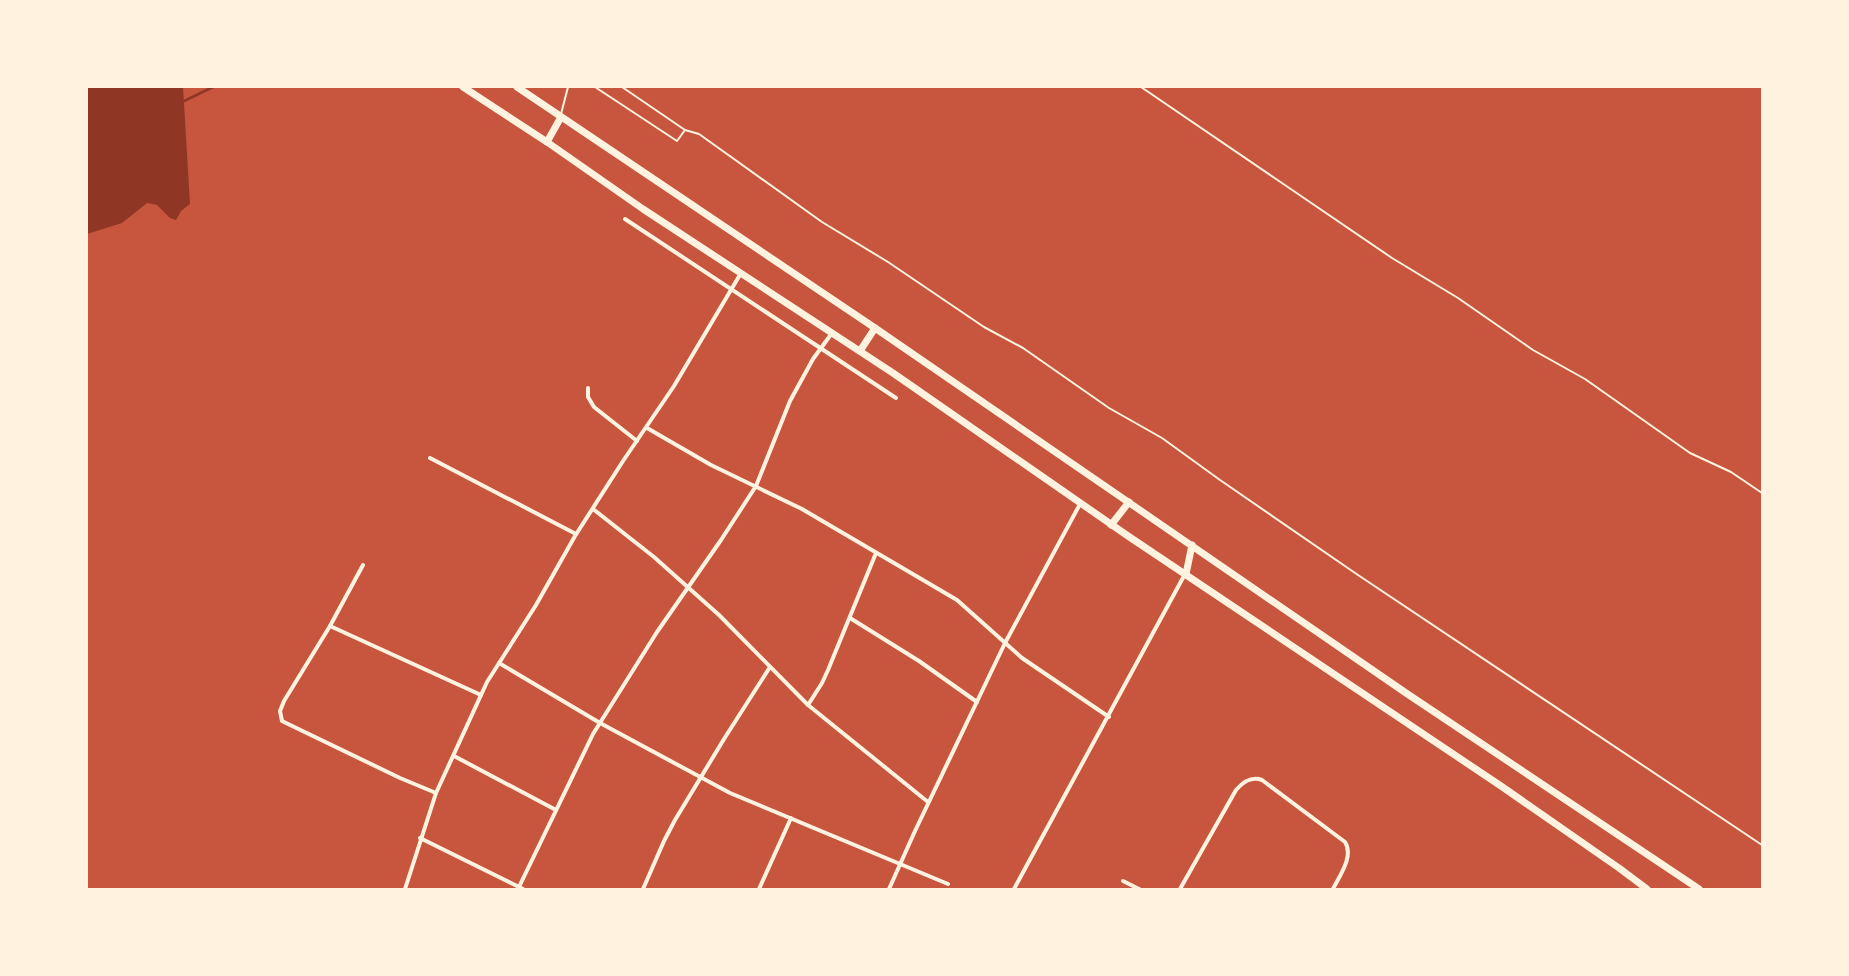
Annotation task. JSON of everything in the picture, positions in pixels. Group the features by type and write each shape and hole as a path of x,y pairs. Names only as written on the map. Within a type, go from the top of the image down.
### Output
{"highway":[{"path":"463,87 547,142 643,209 832,332 1080,504 1501,786 1647,889"},
{"path":"517,87 875,328 1406,693 1699,889"},
{"path":"547,142 561,117"},
{"path":"860,351 875,328"},
{"path":"1111,524 1129,502"},
{"path":"1186,574 1192,545"}],"street":[{"path":"625,219 896,398"},
{"path":"405,889 420,838 436,793 481,695 499,663 536,605 576,534 674,386 741,273"},
{"path":"420,838 520,888 580,758 657,632 756,486 790,400 820,348 832,332"},
{"path":"588,388 588,397 594,407 637,441"},
{"path":"647,428 711,465 802,509 957,600 1005,643 1049,677 1109,716"},
{"path":"430,458 576,534"},
{"path":"889,889 928,802 1005,643 1080,504"},
{"path":"593,509 654,557 688,587 734,629 808,705 928,802"},
{"path":"808,705 822,683 876,553"},
{"path":"363,565 330,626 284,701 280,711 282,721 400,778 436,793"},
{"path":"1014,889 1186,574"},
{"path":"850,618 919,661 976,702"},
{"path":"330,626 481,695"},
{"path":"499,663 600,723 730,792 948,884"},
{"path":"643,889 664,841 701,777 770,667"},
{"path":"454,756 556,810"},
{"path":"1180,889 1236,790 1241,784 1253,778 1262,780 1345,842 1349,853 1333,889"},
{"path":"759,889 791,818"},
{"path":"1123,881 1139,889"}],"lane":[{"path":"561,117 568,87"},
{"path":"596,87 677,141 685,130"},
{"path":"622,87 685,130 699,134 822,222 888,262 984,327 1022,348 1109,408 1162,438 1358,575 1762,845"},
{"path":"1141,87 1392,258 1458,298 1533,350 1585,379 1690,453 1731,472 1762,493"}],"shaded area":[{"path":"87,87 183,87 190,204 181,211 176,220 170,218 157,205 147,203 122,223 87,234"}],"waterway":[{"path":"182,102 213,87"}]}
